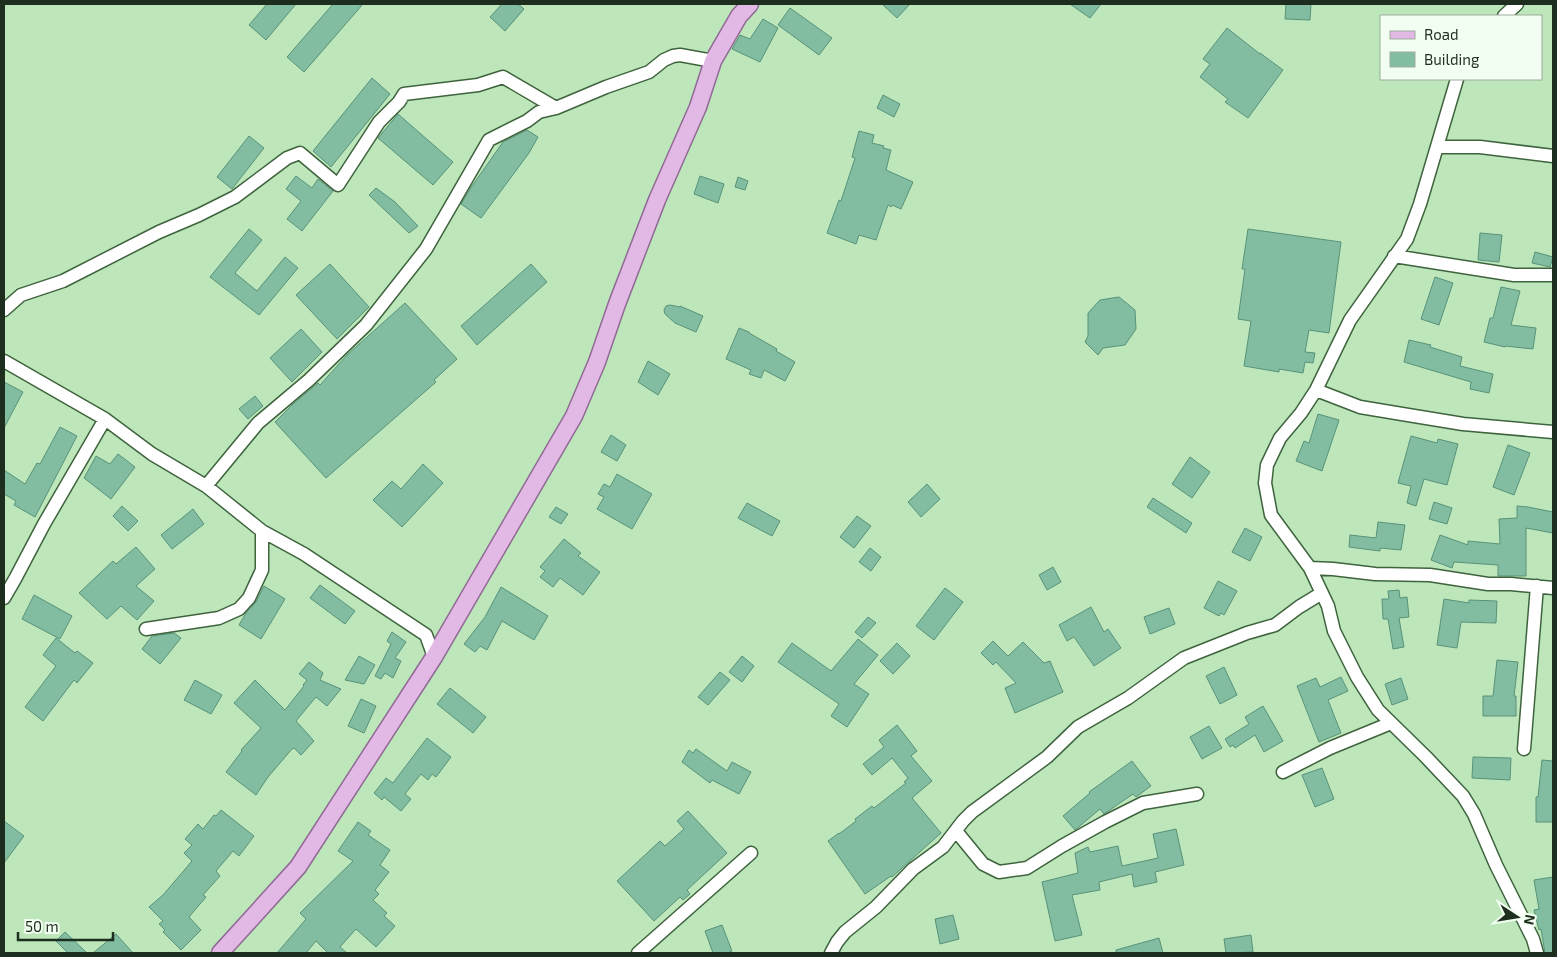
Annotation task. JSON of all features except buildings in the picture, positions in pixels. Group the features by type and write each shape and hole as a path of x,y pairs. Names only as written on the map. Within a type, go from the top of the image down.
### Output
{"main road":[{"path":"220,953 298,867 434,656 574,416 597,362 657,200 698,107 713,61 739,16 750,4"}],"street":[{"path":"1505,15 1517,4"},
{"path":"206,486 258,423 309,380 366,325 426,250 489,140 526,121 539,112 556,108 606,87 649,72 664,60 673,56 680,55 713,61"},
{"path":"4,310 22,295 63,281 159,232 235,197 287,158 300,153 338,185 379,122 399,102 404,94 478,84 503,77 556,108"},
{"path":"1457,80 1420,204 1407,239 1350,320 1316,390 1301,413 1280,438 1267,465 1265,483 1271,515 1310,568 1328,606 1334,632 1368,694 1378,710 1463,796 1474,814 1496,866 1533,939 1537,953"},
{"path":"1437,147 1480,147 1553,156"},
{"path":"1394,256 1514,275 1553,275"},
{"path":"4,361 105,419 152,454 206,486 262,530 312,559 426,635 434,656"},
{"path":"1316,390 1360,407 1463,424 1553,432"},
{"path":"4,598 16,579 44,524 105,419"},
{"path":"146,630 218,618 238,609 249,598 262,570 262,530"},
{"path":"1310,568 1375,574 1430,575 1488,584 1553,588"},
{"path":"1524,749 1537,586"},
{"path":"831,953 845,932 876,907 913,869 943,847 972,812 1047,757 1078,727 1128,698 1184,658 1247,633 1275,625 1322,593"},
{"path":"1283,772 1330,748 1391,723"},
{"path":"956,830 983,864 999,872 1027,868 1062,846 1143,803 1197,794"},
{"path":"638,953 751,853"}]}
